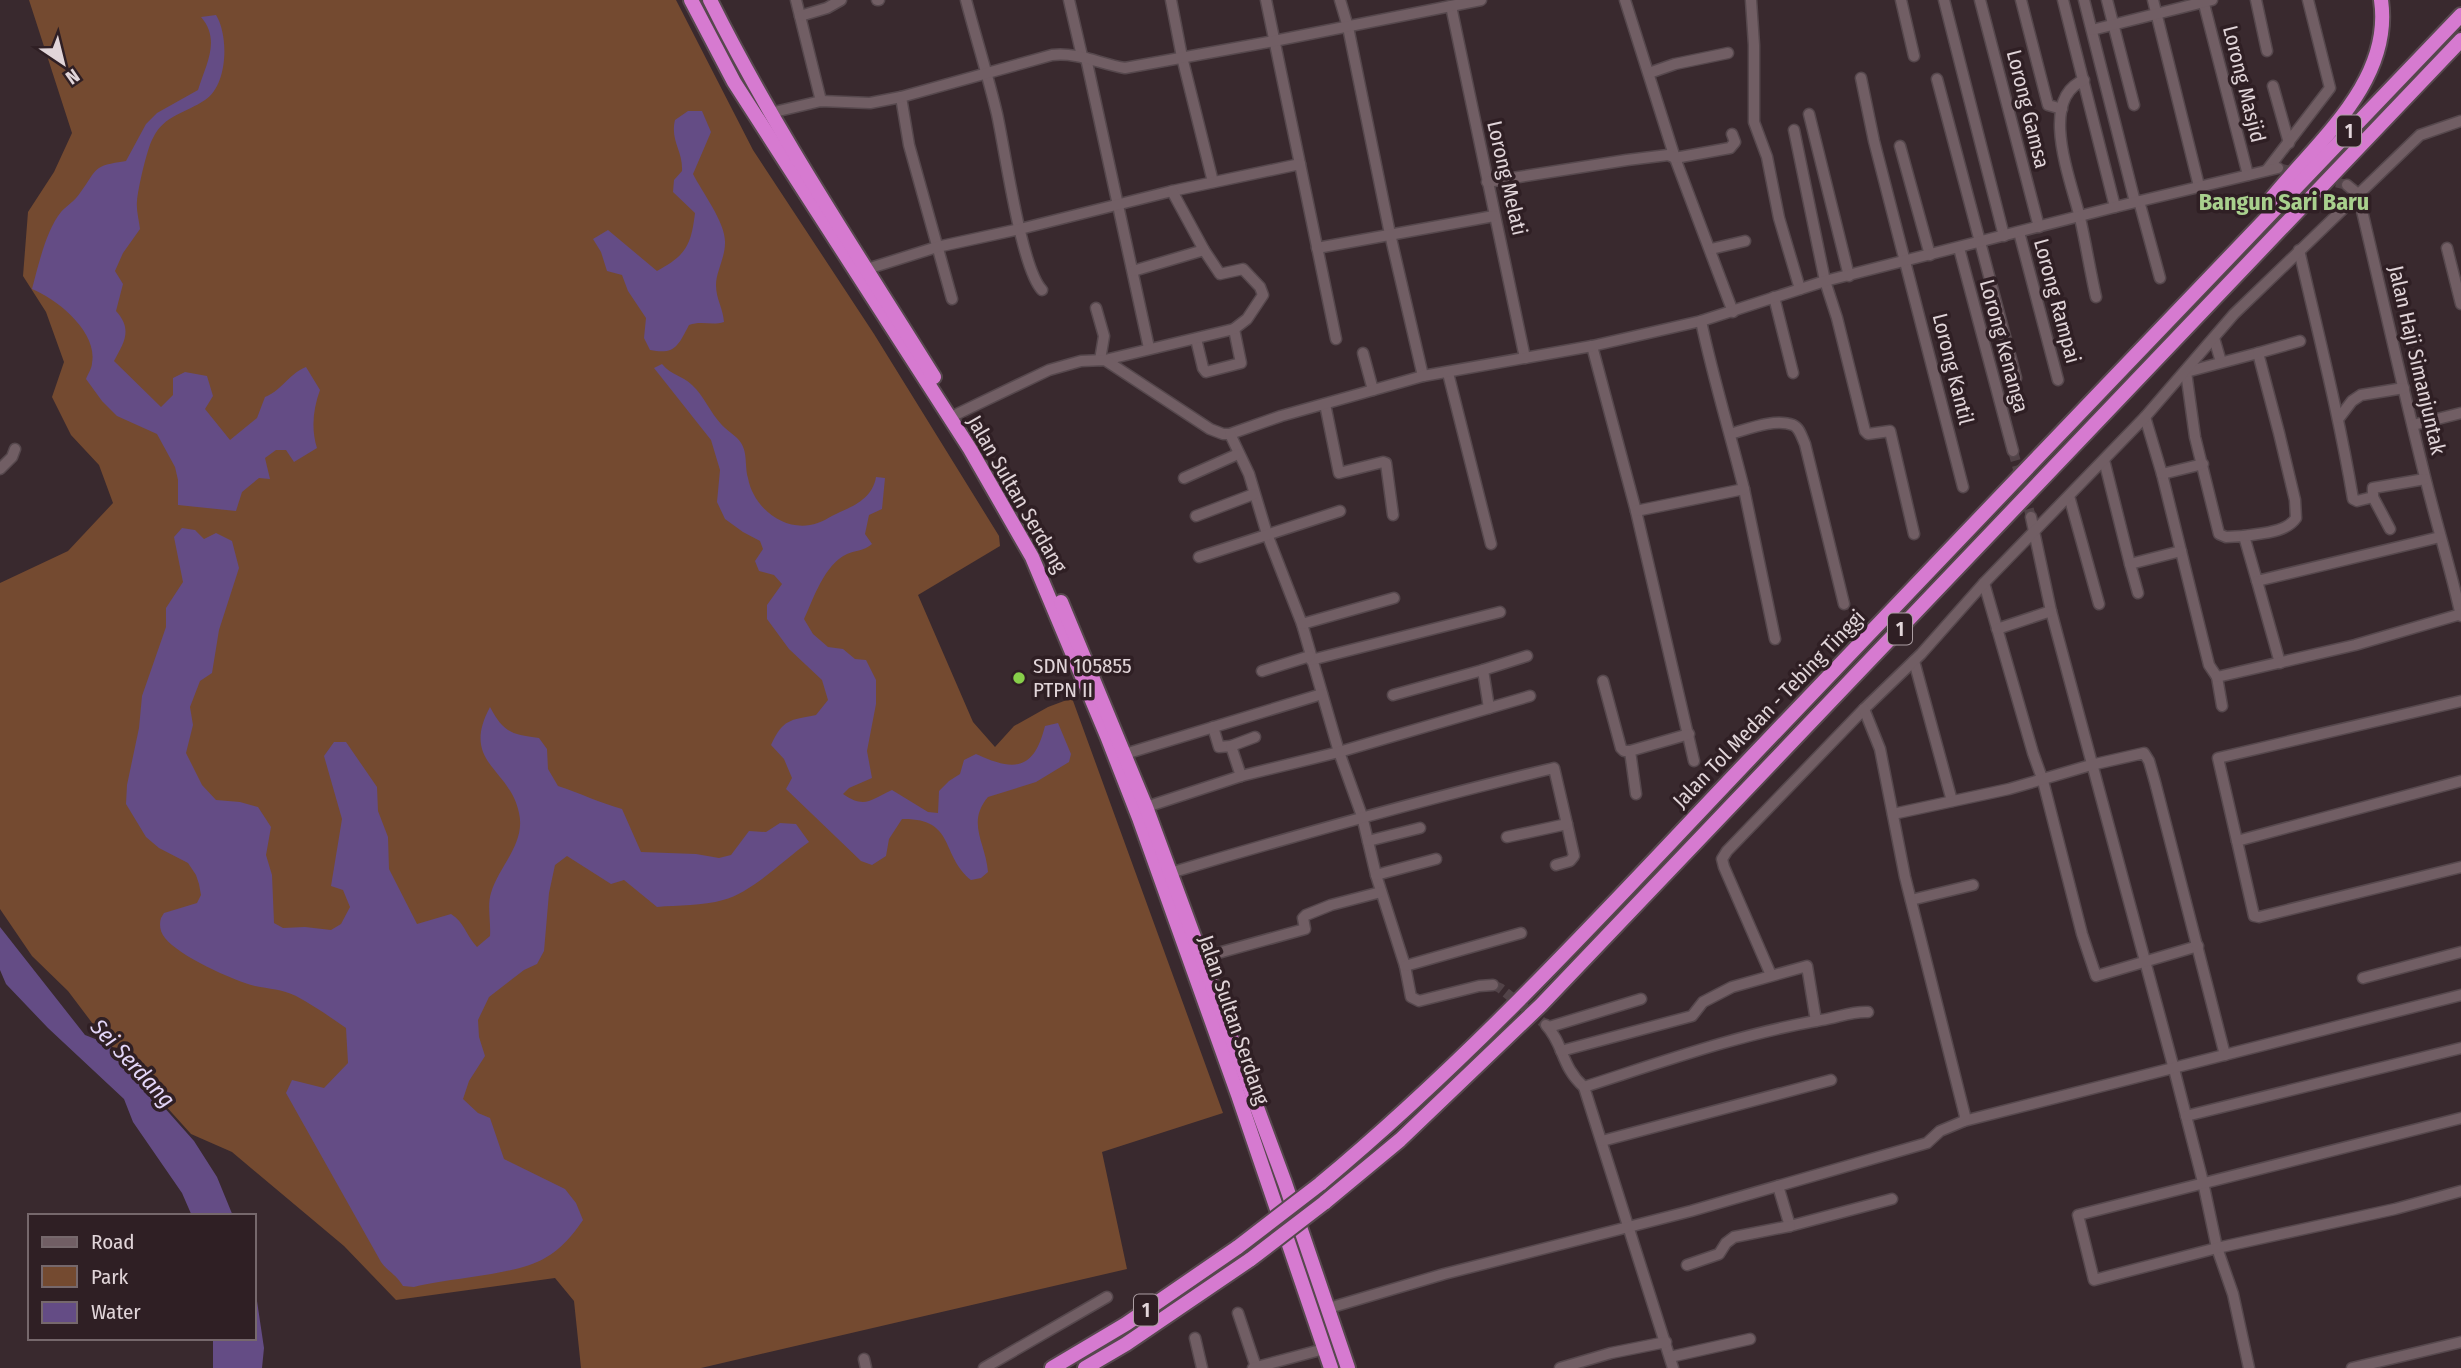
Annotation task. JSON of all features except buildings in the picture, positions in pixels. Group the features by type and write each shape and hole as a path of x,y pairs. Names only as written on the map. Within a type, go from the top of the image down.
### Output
{"highway":[{"name":"Jalan Sultan Serdang","path":"691,0 720,59 764,117 867,269 1018,510 1035,544 1125,754 1170,873 1244,1093 1331,1368"},
{"name":"Jalan Sultan Serdang","path":"710,0 764,117 970,449 1032,556 1121,771 1329,1308 1349,1368"},
{"path":"2238,246 2363,86 2379,48 2382,28 2381,0"},
{"name":"Jalan Tol Medan - Tebing Tinggi","path":"1052,1368 1126,1324 1238,1247 1320,1184 1380,1134 1513,1007 2461,15"},
{"name":"Jalan Tol Medan - Tebing Tinggi","path":"1085,1368 1126,1344 1251,1259 1324,1203 1400,1140 1541,1005 2461,40"}],"street":[{"path":"796,0 821,101"},
{"path":"800,16 827,8 841,0"},
{"path":"966,0 996,112 1020,229 1034,279 1042,290"},
{"path":"1069,0 1149,348"},
{"path":"1171,0 1213,182"},
{"path":"1266,0 1336,339"},
{"path":"1340,0 1423,376"},
{"path":"764,117 821,101 870,103 901,97 1052,55 1084,57 1125,68 1481,0"},
{"path":"1625,0 1675,158 1733,312"},
{"path":"1751,0 1754,122 1767,157 1779,218 1800,289"},
{"path":"1901,0 1914,56"},
{"path":"1944,0 2004,236"},
{"name":"Lorong Gamsa","path":"1980,0 2039,227"},
{"path":"2021,0 2048,105 2062,109"},
{"path":"2063,0 2115,207"},
{"path":"2084,0 2137,202 2160,278"},
{"path":"2107,0 2134,105"},
{"path":"2153,0 2200,186"},
{"path":"2256,0 2267,51"},
{"path":"1102,360 1210,429 1223,435 1230,434 1423,376 1591,346 1701,321 1825,281 2272,169 2330,88 2308,0"},
{"path":"2092,30 2206,1"},
{"name":"Lorong Masjid","path":"2206,1 2248,174"},
{"name":"Lorong Melati","path":"1451,6 1525,358"},
{"path":"1648,73 1675,64 1728,54"},
{"name":"Lorong Kantil","path":"1861,78 1874,141 1963,487"},
{"path":"1937,79 2016,379"},
{"path":"2084,80 2070,87 2062,109 2062,149 2096,297"},
{"path":"2273,86 2289,143"},
{"path":"901,97 909,145 952,299"},
{"path":"1809,114 1849,276"},
{"path":"1771,975 1722,859 1727,851 1914,661 1984,583 2145,417 2234,314 2420,135 2461,121"},
{"path":"1794,130 1825,281 1866,431 1868,434 1890,431 1914,534"},
{"path":"1487,182 1627,160 1668,155 1675,158 1730,148 1735,142 1732,134"},
{"path":"1900,146 1930,255"},
{"path":"867,269 937,247 1172,191 1300,164"},
{"path":"2347,185 2358,194"},
{"path":"957,414 1049,370 1081,361 1102,360 1196,339 1243,324 1254,311 1263,290 1243,268 1220,274 1172,191"},
{"name":"Jalan Haji Simanjuntak","path":"2358,194 2440,537 2456,570 2461,615"},
{"path":"1317,248 1494,216"},
{"name":"Lorong Rampai","path":"2019,232 2058,380"},
{"path":"1710,249 1745,241"},
{"path":"2447,248 2461,304"},
{"name":"Lorong Kenanga","path":"1959,249 2012,451"},
{"path":"1133,271 1204,250"},
{"path":"2299,250 2339,418 2353,499 2357,501 2373,497"},
{"path":"1774,297 1793,373"},
{"path":"1096,308 1104,337 1102,360"},
{"path":"1701,321 1744,489 1775,639"},
{"path":"1196,339 1203,368 1206,372 1212,372 1241,363 1234,329"},
{"path":"2214,338 2221,362"},
{"path":"2186,372 2300,341"},
{"path":"1591,346 1636,511 1694,761"},
{"path":"1363,353 1373,390"},
{"path":"2186,372 2195,437 2219,534 2226,537 2244,536 2280,529 2290,525 2296,518 2295,500 2258,353"},
{"path":"1448,373 1491,544"},
{"path":"2339,418 2357,397 2404,388"},
{"path":"1325,404 1339,473 1386,463 1393,515"},
{"path":"2413,425 2461,413"},
{"path":"2145,417 2210,665 2217,677 2222,706"},
{"path":"1730,434 1781,424 1793,425 1799,430 1805,444 1844,604"},
{"path":"1230,434 1249,474 1267,534 1302,624 1339,751 1362,816 1376,875 1405,966 1411,997 1415,1001 1493,985"},
{"path":"0,469 12,457 15,449"},
{"path":"1184,478 1238,454"},
{"path":"2104,460 2138,593"},
{"path":"2162,474 2203,464"},
{"path":"2390,529 2373,497 2374,488 2377,485 2425,479"},
{"path":"1636,511 1744,489"},
{"path":"1196,516 1254,494"},
{"path":"2069,496 2099,604"},
{"path":"1199,556 1340,511"},
{"path":"2031,517 2051,611 2174,1069 2217,1248 2233,1294 2249,1368"},
{"path":"2244,536 2280,663"},
{"path":"2258,581 2440,537"},
{"path":"2130,565 2181,551"},
{"path":"1984,583 2043,781 2082,934 2096,976 2198,946"},
{"path":"1302,624 1394,598"},
{"path":"1997,629 2051,611"},
{"path":"1262,671 1500,612"},
{"path":"2217,677 2355,645 2461,615"},
{"path":"1393,695 1527,656"},
{"path":"1914,661 1952,801"},
{"path":"1483,670 1489,708"},
{"path":"1603,681 1624,751 1689,734"},
{"path":"1125,754 1322,694"},
{"path":"1146,807 1241,776 1530,696"},
{"path":"2461,701 2218,758 2254,916 2259,917 2461,867"},
{"path":"1864,709 1880,749 1931,989 1957,1077 1964,1121"},
{"path":"1213,727 1222,749 1255,737"},
{"path":"1231,746 1241,776"},
{"path":"1630,751 1636,794"},
{"path":"1893,814 2043,781 2091,765 2144,754 2149,761 2225,1055"},
{"path":"1170,873 1362,816 1554,768 1574,856 1570,861 1556,865"},
{"path":"2237,841 2461,781"},
{"path":"1507,837 1567,824"},
{"path":"1368,841 1420,828"},
{"path":"1376,875 1436,859"},
{"path":"1912,900 1973,885"},
{"path":"1200,958 1305,929 1303,918 1306,915 1331,905 1381,892"},
{"path":"1405,966 1521,933"},
{"path":"2363,978 2461,952"},
{"path":"1561,1051 1692,1016 1703,1002 1743,983 1807,965 1816,1021"},
{"path":"1329,1308 1444,1274 1629,1227 1930,1142 1940,1131 1964,1121 2461,995"},
{"path":"1642,999 1547,1026 1568,1070 1584,1087 1672,1363 1750,1339"},
{"path":"1584,1087 1686,1054 1800,1024 1850,1013 1868,1012"},
{"path":"2186,1116 2461,1048"},
{"path":"1602,1141 1831,1080"},
{"path":"2461,1118 2078,1215 2094,1280 2217,1248 2395,1209 2461,1191"},
{"path":"1778,1186 1790,1226"},
{"path":"1687,1265 1719,1254 1734,1237 1790,1226 1892,1199"},
{"path":"984,1368 1107,1297"},
{"path":"1238,1313 1255,1368 1324,1349"},
{"path":"1195,1338 1202,1368"},
{"path":"1560,1368 1666,1342"},
{"path":"2352,1368 2461,1342"}],"green space":[{"path":"29,0 676,0 753,150 874,334 999,536 1000,546 918,595 973,722 995,747 1014,726 1048,707 1072,698 1223,1113 1102,1152 1127,1269 701,1368 581,1368 574,1301 555,1278 396,1300 344,1246 232,1152 191,1134 99,1032 68,991 32,956 0,909 0,583 68,551 113,503 99,465 71,435 52,397 64,362 46,312 23,276 28,212 54,172 72,133"}],"water":[{"path":"216,15 223,35 224,60 213,93 163,124 148,150 137,201 140,229 123,253 115,271 123,284 116,311 124,324 125,336 114,361 161,407 173,395 173,378 185,372 207,376 213,396 205,409 230,440 257,418 265,397 306,367 320,390 314,419 317,448 294,462 286,450 276,450 265,458 270,479 259,478 242,492 236,511 178,505 175,467 157,434 117,416 102,401 86,379 92,365 89,340 74,318 64,309 32,289 47,238 61,212 78,196 97,170 126,161 146,124 157,113 198,90 208,62 211,43 207,26 201,17"},
{"path":"688,111 702,111 711,132 693,174 718,217 724,235 725,249 716,285 724,322 689,325 675,347 665,351 650,350 644,338 646,318 628,291 622,275 607,271 601,252 593,239 608,230 657,271 681,254 689,242 695,213 673,192 674,180 682,171 674,127 675,120"},
{"path":"662,364 692,385 721,424 741,443 751,488 762,506 779,520 799,526 818,523 863,499 872,489 876,477 885,478 882,509 869,515 865,534 872,544 847,554 832,566 804,619 813,634 828,647 843,649 855,659 866,660 876,680 876,704 867,751 872,778 849,788 843,794 862,802 873,800 892,790 928,812 938,813 939,791 960,774 964,760 976,754 1012,765 1021,763 1029,759 1035,751 1045,726 1058,723 1071,754 1069,762 1036,782 988,797 982,806 978,825 988,872 981,878 971,880 961,870 939,831 919,820 902,819 889,839 886,856 872,865 861,861 786,789 792,778 784,759 771,745 784,725 816,715 828,700 822,680 789,649 767,619 767,605 782,584 774,575 759,571 755,561 763,549 760,541 725,519 717,502 720,470 711,440 654,368"},
{"path":"182,528 195,530 204,539 216,533 232,541 239,568 219,630 212,673 200,681 190,707 193,725 186,753 202,785 216,800 258,807 271,827 266,855 272,875 274,923 283,928 331,930 341,924 350,907 343,890 331,886 342,819 324,756 334,742 346,742 377,787 378,811 388,837 389,869 417,924 451,914 477,947 490,936 491,893 515,844 520,824 514,798 484,753 481,741 482,726 490,707 509,731 539,738 547,749 548,769 558,786 622,809 641,852 696,854 719,858 731,855 749,831 766,832 780,823 796,824 809,842 745,890 723,900 699,904 657,907 624,880 611,884 567,856 555,865 549,893 544,951 537,964 524,970 489,997 478,1020 479,1037 485,1056 469,1081 463,1099 478,1113 490,1118 504,1159 565,1189 576,1203 583,1220 556,1250 533,1264 414,1287 403,1286 381,1262 286,1093 292,1080 324,1088 348,1063 346,1028 291,994 245,983 207,967 172,945 162,933 160,923 164,913 197,903 201,895 199,884 188,863 159,848 146,837 126,804 142,696 166,627 166,608 183,582 174,537"},
{"path":"0,927 85,1035 108,1044 194,1141 217,1177 232,1214 191,1214 182,1193 133,1122 124,1099 48,1028 6,984 0,970"},
{"path":"256,1294 264,1348 262,1368 213,1368 213,1340 256,1340"}],"tunnel":[{"path":"2278,168 2347,185"},
{"path":"2013,451 2031,517"},
{"path":"1493,985 1546,1025"}],"place":[{"name":"SDN 105855 PTPN II","path":"1019,678"}],"district":[{"name":"Bangun Sari Baru","path":"2284,202"}],"water label":[{"name":"Sei Serdang","path":"133,1063"}]}
